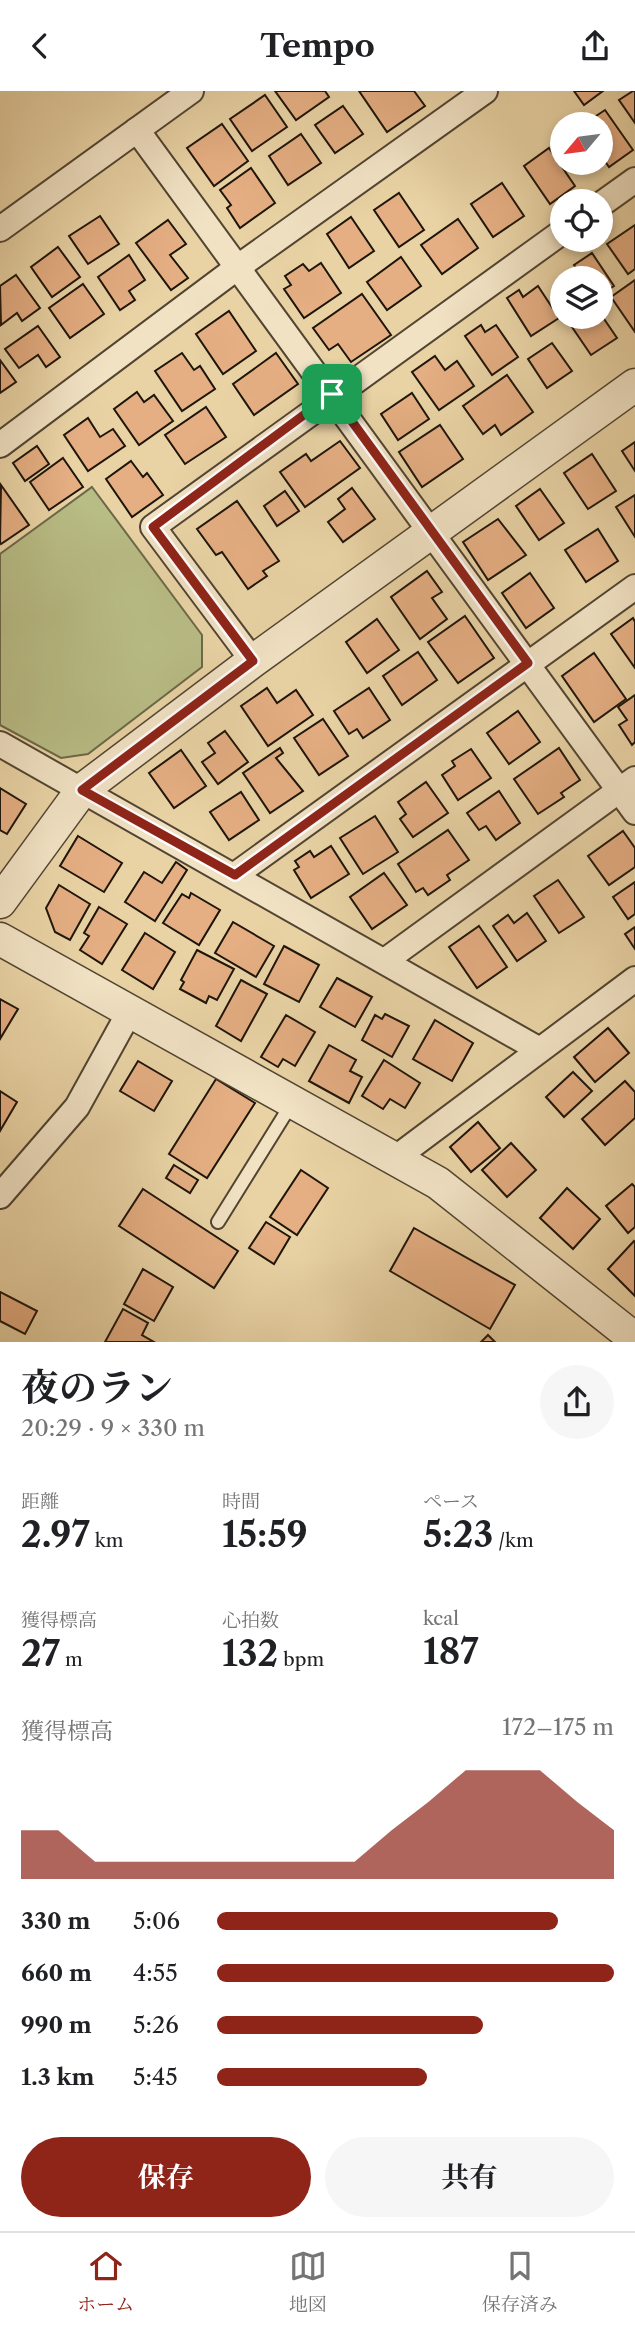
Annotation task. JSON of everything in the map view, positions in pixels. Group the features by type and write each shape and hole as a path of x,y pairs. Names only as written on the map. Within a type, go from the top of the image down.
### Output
{"street":[{"path":"0,229 191,91"},
{"path":"0,445 238,267 485,91"},
{"path":"137,130 528,663 627,784 635,812"},
{"path":"613,196 635,180"},
{"path":"253,661 153,527 332,394 550,240"},
{"path":"0,902 82,790 253,661 635,385"},
{"path":"235,875 635,587"},
{"path":"0,744 386,960 538,1049"},
{"path":"386,960 627,784"},
{"path":"0,939 397,1157 439,1183 635,1339"},
{"path":"397,1157 635,979"},
{"path":"0,1196 77,1107 130,1011"}],"lane":[{"path":"218,1221 294,1101"}],"green space":[{"path":"92,487 202,635 202,667 88,754 61,758 0,725 0,554"}],"building":[{"path":"275,91 325,91 329,97 296,120"},
{"path":"359,91 414,91 425,106 387,132"},
{"path":"574,91 603,91 584,105"},
{"path":"635,91 635,123 619,100"},
{"path":"265,95 287,127 252,151 230,119"},
{"path":"343,106 363,134 335,153 315,125"},
{"path":"613,121 633,150 613,164"},
{"path":"222,124 248,161 214,186 187,148"},
{"path":"301,134 321,163 288,185 269,156"},
{"path":"549,148 550,175 567,175 575,186 571,189 550,189 550,204 524,166"},
{"path":"251,168 275,203 240,228 227,208 231,205 220,190"},
{"path":"502,183 524,216 493,237 471,204"},
{"path":"399,193 424,230 399,247 374,210"},
{"path":"100,216 119,244 88,264 69,236"},
{"path":"351,217 374,251 349,268 327,234"},
{"path":"458,219 478,248 442,274 421,245"},
{"path":"168,220 186,244 170,255 188,278 171,290 136,243"},
{"path":"635,225 635,269 628,274 613,252 613,240"},
{"path":"58,247 80,277 52,297 31,267"},
{"path":"592,253 601,266 575,266"},
{"path":"129,255 145,280 129,291 135,300 120,310 98,277"},
{"path":"401,257 421,286 387,310 367,282"},
{"path":"321,263 341,293 304,318 284,289 291,285 285,276 303,264 309,271"},
{"path":"16,275 40,308 22,321 17,313 1,325 0,286"},
{"path":"635,280 635,332 613,300 613,296"},
{"path":"83,284 104,314 70,338 49,308"},
{"path":"538,286 550,304 550,324 531,336 507,298 519,290 523,297"},
{"path":"362,294 391,335 351,362 338,344 329,350 313,328"},
{"path":"229,311 256,351 223,374 196,334"},
{"path":"481,325 485,332 496,325 518,357 492,375 465,336"},
{"path":"38,326 60,357 46,367 38,355 19,368 5,349"},
{"path":"573,329 611,329 617,338 591,355"},
{"path":"552,343 572,371 547,388 528,359"},
{"path":"182,353 194,370 200,366 215,389 182,411 155,371"},
{"path":"276,353 298,384 254,415 233,384"},
{"path":"435,356 445,370 457,361 474,386 439,410 412,372"},
{"path":"0,360 16,382 0,393"},
{"path":"507,375 533,412 501,435 495,425 483,434 463,406"},
{"path":"137,392 144,402 154,395 173,421 139,445 114,409"},
{"path":"412,393 429,419 398,440 381,414"},
{"path":"206,407 226,437 185,464 165,435"},
{"path":"88,418 100,437 113,429 125,446 88,471 64,435"},
{"path":"440,425 463,459 422,487 399,452"},
{"path":"340,441 360,468 305,507 280,472 306,454 311,461"},
{"path":"635,442 635,471 622,451"},
{"path":"37,446 49,464 25,481 13,463"},
{"path":"592,454 616,491 588,509 564,473"},
{"path":"63,458 83,487 49,510 30,482"},
{"path":"131,461 143,477 147,473 163,495 132,517 106,479"},
{"path":"1,485 29,525 1,544 0,542"},
{"path":"352,488 375,519 343,542 328,522 345,509 338,499"},
{"path":"540,489 564,523 539,540 516,506"},
{"path":"285,491 299,511 277,526 264,506"},
{"path":"635,495 635,537 616,507"},
{"path":"237,501 279,561 263,571 267,576 248,589 222,552 216,555 197,529"},
{"path":"498,519 526,555 488,580 463,542"},
{"path":"598,529 618,561 586,582 565,550"},
{"path":"427,571 442,592 432,598 447,619 420,639 391,597"},
{"path":"530,573 554,608 526,628 502,593"},
{"path":"465,616 494,658 458,683 428,642"},
{"path":"633,618 635,622 635,668 611,634"},
{"path":"377,619 399,650 367,673 346,642"},
{"path":"418,652 437,680 402,705 383,676"},
{"path":"594,653 626,699 594,722 562,676"},
{"path":"267,688 277,703 296,690 313,715 268,746 241,706"},
{"path":"369,688 390,720 363,738 357,729 349,734 334,711"},
{"path":"635,695 635,742 632,745 619,725 627,720 618,707"},
{"path":"518,711 540,742 509,764 487,733"},
{"path":"323,719 348,756 319,775 294,738"},
{"path":"225,731 248,762 218,784 202,762 215,753 208,743"},
{"path":"280,748 283,753 276,758 303,791 270,813 243,773"},
{"path":"559,748 580,780 561,793 564,797 538,814 514,779"},
{"path":"471,749 491,778 458,800 442,775 455,766 452,761"},
{"path":"181,750 206,786 174,808 149,773"},
{"path":"426,782 448,813 413,837 400,819 406,814 398,802"},
{"path":"0,788 26,804 7,834 0,830"},
{"path":"499,791 520,823 496,840 486,826 479,830 467,813"},
{"path":"241,792 259,820 229,840 210,812"},
{"path":"375,816 398,852 363,874 340,838"},
{"path":"448,830 469,860 447,875 450,880 428,895 423,888 416,892 398,864"},
{"path":"623,831 635,848 635,867 609,885 588,856"},
{"path":"78,836 122,863 104,892 60,866"},
{"path":"331,846 349,874 311,898 294,870 299,867 295,861 310,851 314,857"},
{"path":"176,862 187,870 155,921 125,902 144,872 162,883"},
{"path":"384,873 407,905 372,929 350,897"},
{"path":"558,880 584,917 559,933 534,896"},
{"path":"635,882 635,914 628,919 613,897"},
{"path":"59,885 90,904 70,940 55,932 46,908"},
{"path":"191,893 220,910 199,945 163,923 182,894 189,898"},
{"path":"99,907 127,924 102,964 80,950 89,936 84,933"},
{"path":"527,913 546,941 517,961 493,926 508,915 514,923"},
{"path":"233,922 274,946 256,977 215,953"},
{"path":"479,926 507,967 477,988 449,947"},
{"path":"635,927 635,949 625,934"},
{"path":"145,933 175,952 153,989 122,970"},
{"path":"284,946 319,965 299,1002 264,984"},
{"path":"197,950 234,969 217,1000 209,996 206,1003 180,989 184,982 181,980"},
{"path":"337,978 372,997 355,1027 320,1007"},
{"path":"241,980 267,994 241,1041 216,1026"},
{"path":"0,999 18,1009 0,1039"},
{"path":"385,1014 409,1026 392,1057 362,1040 375,1015 382,1019"},
{"path":"286,1015 315,1032 295,1066 283,1059 278,1067 261,1057"},
{"path":"435,1020 473,1043 452,1081 413,1059"},
{"path":"608,1028 629,1053 595,1082 574,1057"},
{"path":"329,1045 356,1060 350,1071 362,1077 349,1103 309,1081"},
{"path":"384,1060 420,1083 405,1108 390,1099 383,1109 362,1096"},
{"path":"138,1061 172,1081 154,1111 120,1091"},
{"path":"573,1072 592,1091 564,1117 546,1097"},
{"path":"216,1079 255,1103 207,1178 169,1154"},
{"path":"625,1081 635,1092 635,1118 605,1145 582,1119"},
{"path":"0,1091 17,1102 0,1131"},
{"path":"478,1122 500,1148 471,1172 450,1147"},
{"path":"511,1143 536,1170 507,1197 482,1170"},
{"path":"174,1165 198,1180 190,1193 166,1178"},
{"path":"301,1170 328,1188 297,1235 270,1217"},
{"path":"632,1184 635,1187 635,1227 628,1233 606,1206"},
{"path":"567,1188 600,1219 573,1249 540,1218"},
{"path":"143,1189 238,1251 214,1288 119,1226"},
{"path":"266,1222 290,1237 274,1264 249,1248"},
{"path":"414,1228 515,1285 490,1329 390,1271"},
{"path":"635,1242 635,1296 608,1269"},
{"path":"143,1269 173,1287 154,1321 124,1304"},
{"path":"0,1292 37,1311 25,1334 0,1321"},
{"path":"123,1309 148,1323 142,1335 154,1342 105,1342"},
{"path":"488,1335 495,1342 481,1342"}],"route":[{"path":"332,394 528,663 235,875 82,790 253,661 153,527 332,394"}]}
